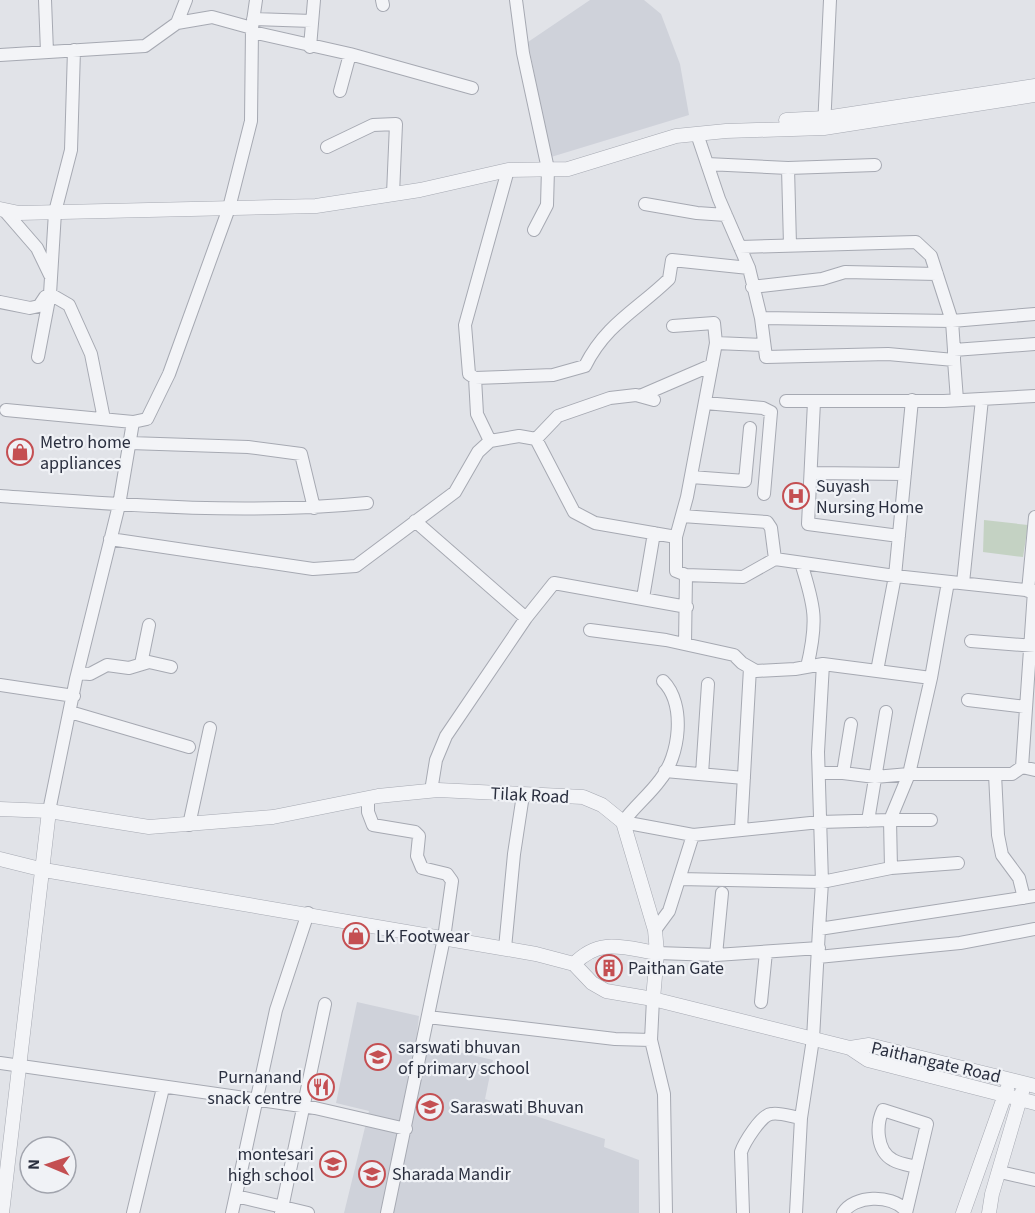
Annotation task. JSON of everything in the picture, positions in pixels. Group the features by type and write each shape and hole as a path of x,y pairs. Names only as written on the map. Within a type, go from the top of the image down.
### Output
{"street":[{"path":"45,0 47,52"},
{"path":"177,23 186,0"},
{"path":"6,410 133,422 147,419 170,374 229,207 251,121 252,26 255,0"},
{"path":"310,47 314,0"},
{"path":"516,0 523,53 548,169 547,205 534,230"},
{"path":"824,123 830,0"},
{"path":"0,55 145,46 177,23 212,17 252,26 310,47 350,54 472,88"},
{"path":"252,26 312,21"},
{"path":"38,357 50,294 55,212 71,150 74,50"},
{"path":"340,91 350,54"},
{"path":"548,169 565,161 676,129 703,124 824,123 1035,86"},
{"path":"2,210 19,213 316,206 420,190 508,170 568,169 676,135 824,123 1035,96"},
{"path":"327,147 373,125 396,124 393,194"},
{"path":"697,134 726,215 749,268 761,318 766,357 954,355 1035,344"},
{"path":"707,164 788,168 875,165"},
{"path":"788,168 790,245"},
{"path":"508,170 465,325 469,374 476,378 553,375 585,366 594,348 613,325 669,279 672,260 749,268"},
{"path":"645,204 696,213 726,215"},
{"path":"2,210 37,248 51,277"},
{"path":"740,247 916,242 931,256 952,321 957,400"},
{"path":"752,287 822,279 845,272 938,274"},
{"path":"50,294 69,305 91,354 104,419"},
{"path":"0,302 30,308 39,306 50,294"},
{"path":"761,318 952,321 1035,314"},
{"path":"673,326 714,323 716,343 691,477 676,537 676,571 686,575 743,577 775,559 895,576 1032,591"},
{"path":"716,343 763,345"},
{"path":"536,439 558,416 610,398 640,396 712,365"},
{"path":"476,378 477,414 490,441"},
{"path":"640,396 654,400"},
{"path":"786,401 957,400 1035,396"},
{"path":"963,584 982,399"},
{"path":"877,671 895,576 912,400"},
{"path":"814,402 808,524 899,536"},
{"path":"705,403 763,408 771,412 764,495"},
{"path":"2,1213 18,1066 44,870 49,811 78,673 119,505 133,422"},
{"path":"691,477 745,481 750,428"},
{"path":"110,539 312,569 356,566 455,492 478,452 490,441 519,436 536,439"},
{"path":"536,439 574,512 595,523 676,537"},
{"path":"130,442 248,447 302,454 314,508"},
{"path":"811,473 905,474"},
{"path":"0,496 119,505 262,510 367,503"},
{"path":"682,516 767,522 771,528 775,559"},
{"path":"819,772 875,777 909,774 1012,774 1029,769 1026,707 1032,646 1035,518"},
{"path":"411,524 526,618"},
{"path":"643,598 654,533"},
{"path":"801,563 813,598 816,632 807,667"},
{"path":"685,644 686,575"},
{"path":"891,868 890,820 909,774 931,678 948,582"},
{"path":"431,791 436,760 446,736 526,618 554,583 687,607"},
{"path":"141,664 148,625"},
{"path":"590,630 685,644 734,655 756,671 823,664 931,678"},
{"path":"971,641 1032,646"},
{"path":"78,673 90,674 107,665 129,668 148,662 171,667"},
{"path":"796,1213 801,1118 813,1039 822,882 819,772 823,664"},
{"path":"741,829 750,668"},
{"path":"623,822 640,800 662,779 676,745 679,710 670,688 663,681"},
{"path":"702,774 708,684"},
{"path":"0,685 74,696"},
{"path":"968,700 1026,707"},
{"path":"70,712 189,747"},
{"path":"868,821 886,712"},
{"path":"843,773 851,724"},
{"path":"189,825 210,728"},
{"path":"665,771 744,778"},
{"path":"819,929 1030,897 1002,855 998,835 995,774"},
{"name":"Tilak Road","path":"0,809 49,811 148,827 273,817 368,798 431,791 594,800 623,822"},
{"path":"505,948 513,864 523,795"},
{"path":"368,798 368,812 373,825 415,832 419,836 417,856 422,868 447,874 452,881 429,1017 387,1213"},
{"path":"623,822 693,835 820,822 931,820"},
{"path":"623,822 655,930 657,953 651,1040 664,1094 666,1213"},
{"path":"655,930 669,911 693,835"},
{"path":"0,859 44,870 505,948 574,964 600,988 850,1048"},
{"path":"679,879 822,882 891,868 958,863"},
{"path":"716,955 722,893"},
{"path":"232,1213 276,1010 308,913"},
{"path":"574,964 584,954 599,947 657,953 716,955 766,952 818,953 960,943 1035,929"},
{"path":"761,1002 766,952"},
{"path":"282,1210 325,1004"},
{"path":"429,1017 615,1039 651,1040"},
{"name":"Paithangate Road","path":"850,1048 869,1045 1011,1078 1030,1085"},
{"name":"Paithangate Road","path":"850,1048 868,1060 945,1078 1005,1097 1035,1102"},
{"path":"0,1063 163,1088 304,1106 406,1129"},
{"path":"963,1213 1011,1078"},
{"path":"989,1213 992,1194 1019,1100 1030,1085"},
{"path":"133,1213 163,1088"},
{"path":"843,1213 847,1206 857,1201 894,1202 905,1211 917,1167 927,1124 883,1110 879,1133 886,1154 896,1161 917,1167"},
{"path":"743,1213 741,1152 744,1143 765,1116 771,1113 801,1118"},
{"path":"1000,1172 1035,1180"},
{"path":"236,1196 282,1210 308,1213"}],"shaded area":[{"path":"590,0 644,0 661,14 680,64 689,115 551,157 528,42"},
{"name":"Saraswati Bhuvan","path":"357,1002 419,1016 416,1042 493,1060 485,1099 605,1139 604,1147 639,1160 639,1213 344,1213 369,1111 336,1103"}],"green space":[{"path":"984,520 1028,525 1023,557 983,552"}],"place":[{"name":"Metro home appliances","path":"20,452"},
{"name":"Suyash Nursing Home","path":"796,496"},
{"name":"LK Footwear","path":"356,936"},
{"name":"Paithan Gate","path":"609,968"},
{"name":"sarswati bhuvan of primary school","path":"378,1057"},
{"name":"Purnanand snack centre","path":"321,1087"},
{"name":"Saraswati Bhuvan","path":"430,1107"},
{"name":"montesari high school","path":"333,1164"},
{"name":"Sharada Mandir","path":"372,1174"}]}
